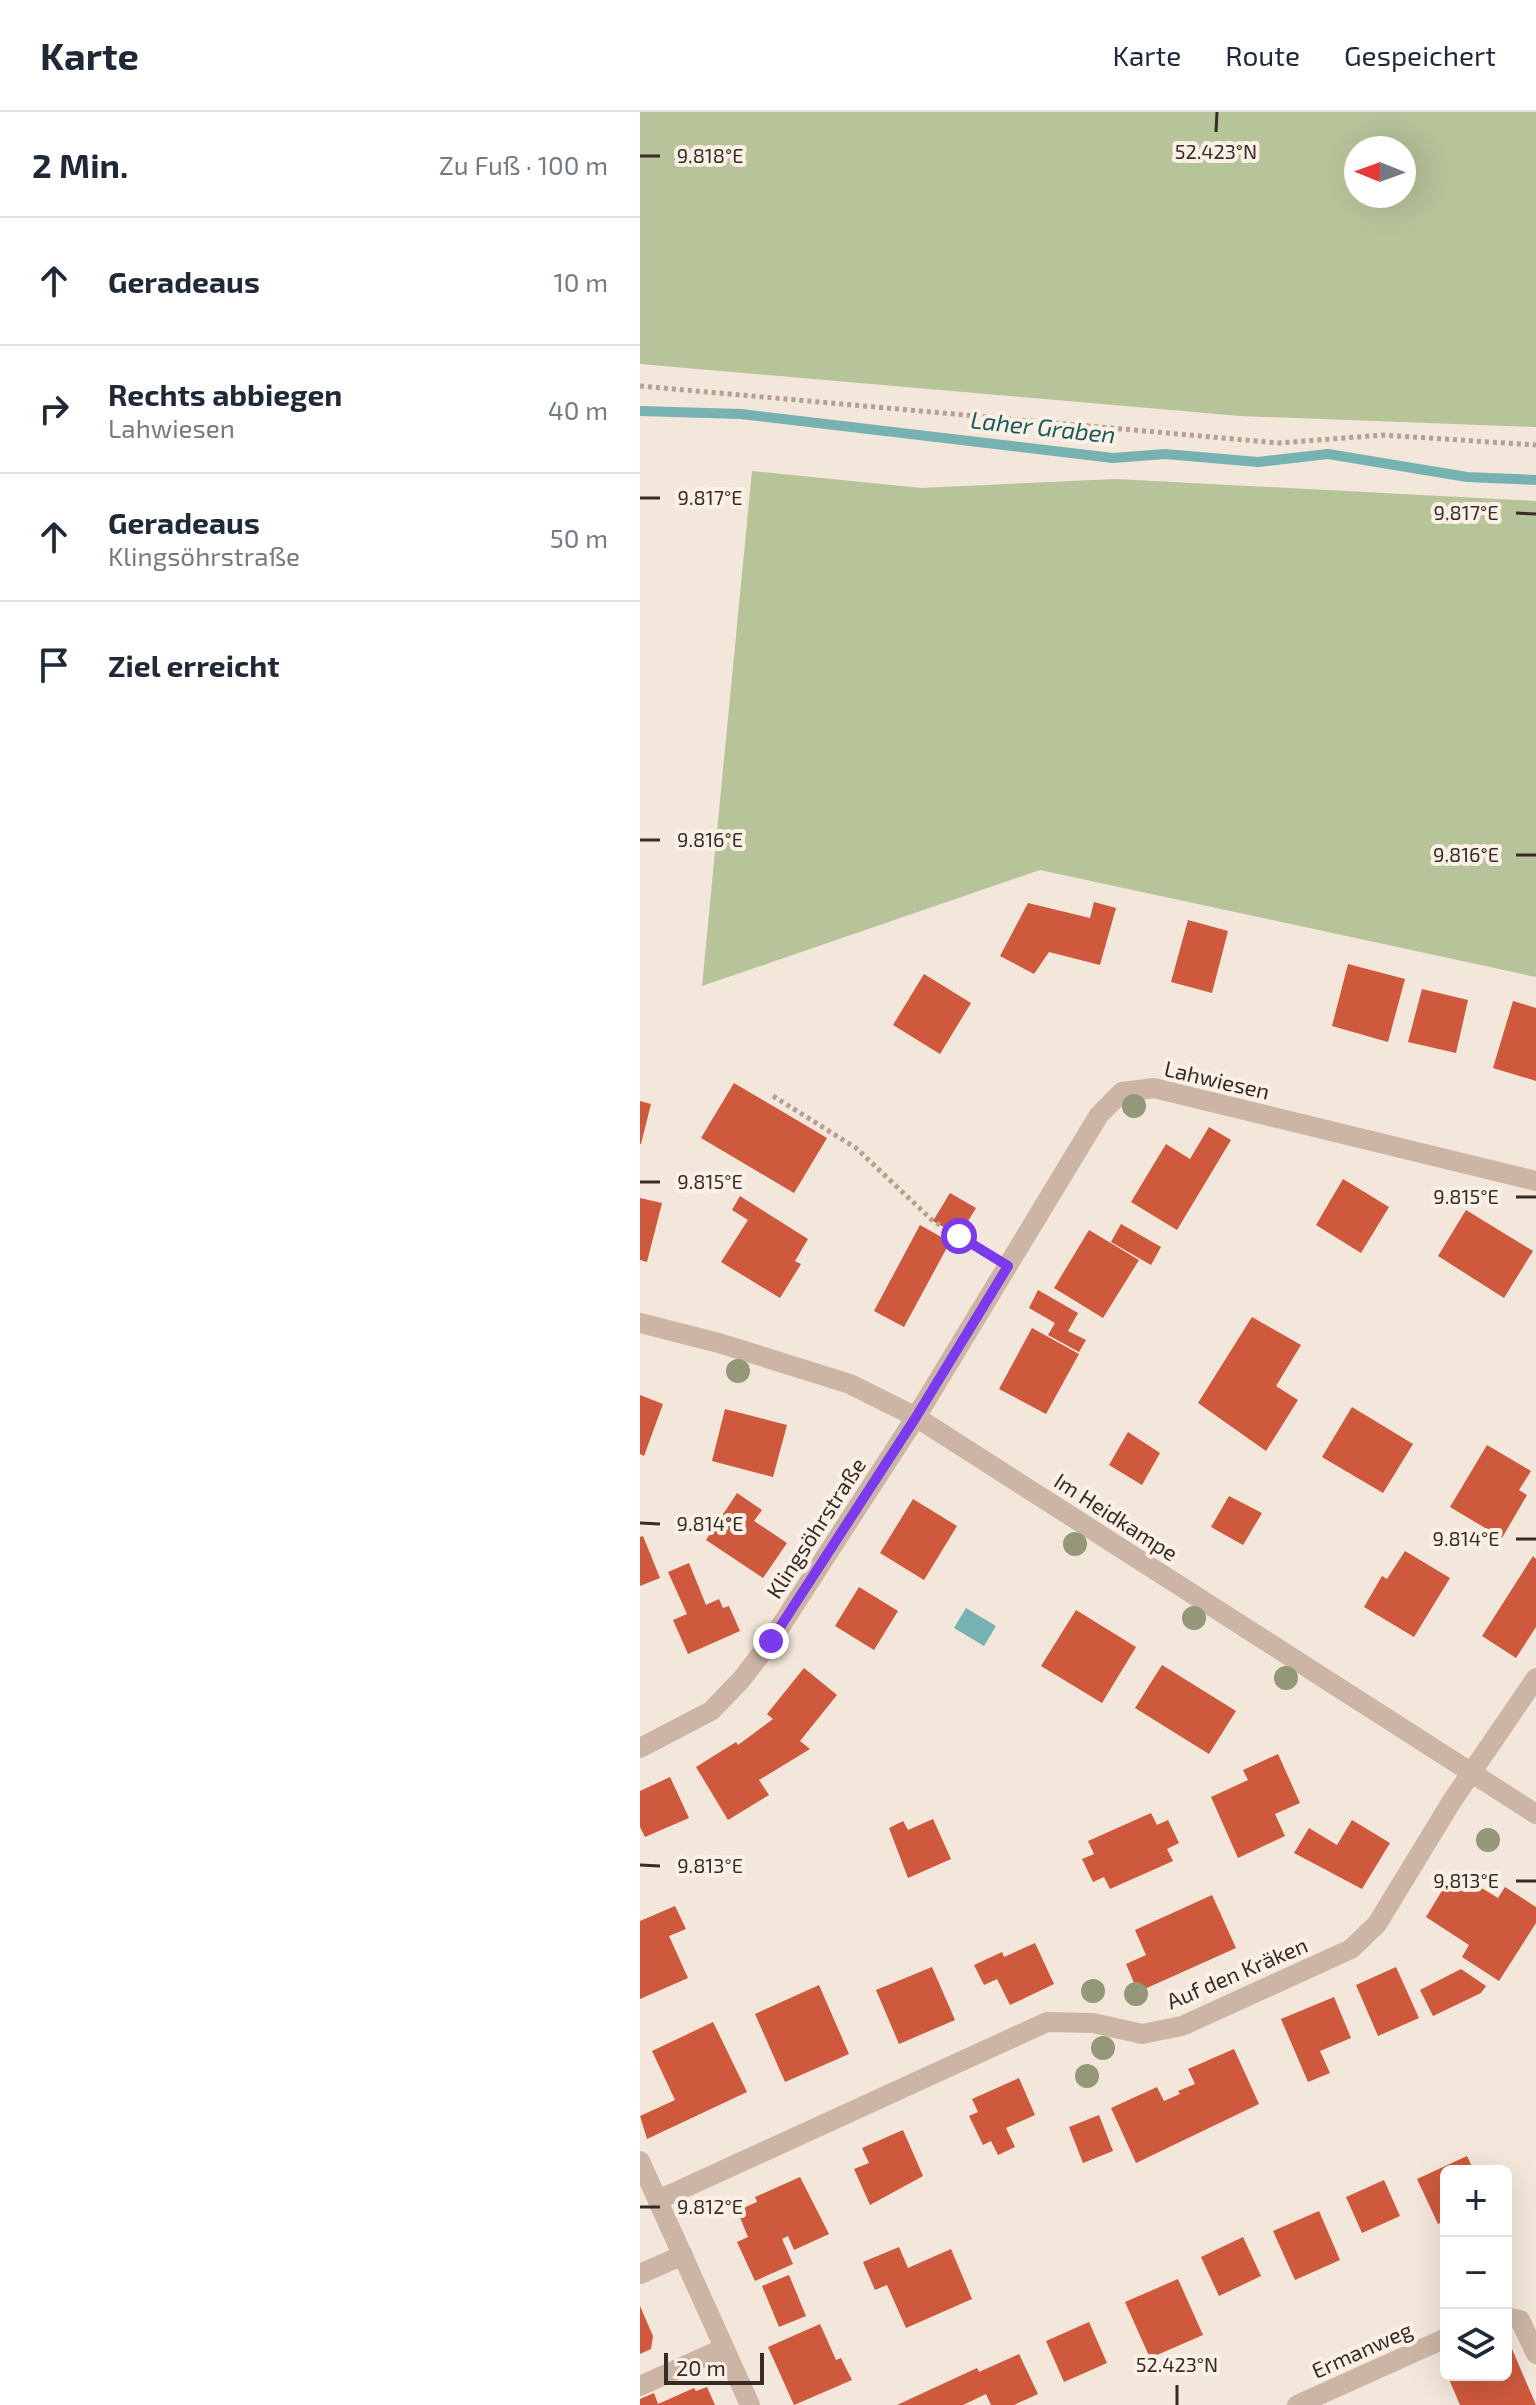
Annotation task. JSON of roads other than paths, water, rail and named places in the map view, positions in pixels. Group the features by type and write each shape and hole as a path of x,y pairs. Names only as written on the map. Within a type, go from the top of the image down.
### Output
{"street":[{"name":"Lahwiesen","path":"916,1417 1099,1115 1122,1092 1154,1088 1536,1181"},
{"name":"Im Heidkampe","path":"640,1323 719,1343 850,1384 916,1417 1536,1814"},
{"name":"Klingsöhrstraße","path":"640,1748 711,1711 741,1680 916,1417"},
{"name":"Auf den Kräken","path":"658,2200 1047,2022 1093,2023 1142,2034 1182,2026 1351,1949 1377,1924 1452,1801 1536,1678"},
{"path":"640,2161 750,2405"},
{"path":"640,2274 683,2255"},
{"path":"1512,2318 1520,2320 1536,2354"},
{"name":"Ermanweg","path":"1297,2405 1440,2341"},
{"path":"640,2386 724,2348"}],"water":[{"path":"966,1608 996,1626 984,1646 954,1628"}],"waterway":[{"name":"Laher Graben","path":"640,411 741,414 1113,458 1165,454 1258,462 1328,454 1467,477 1536,480"}]}
